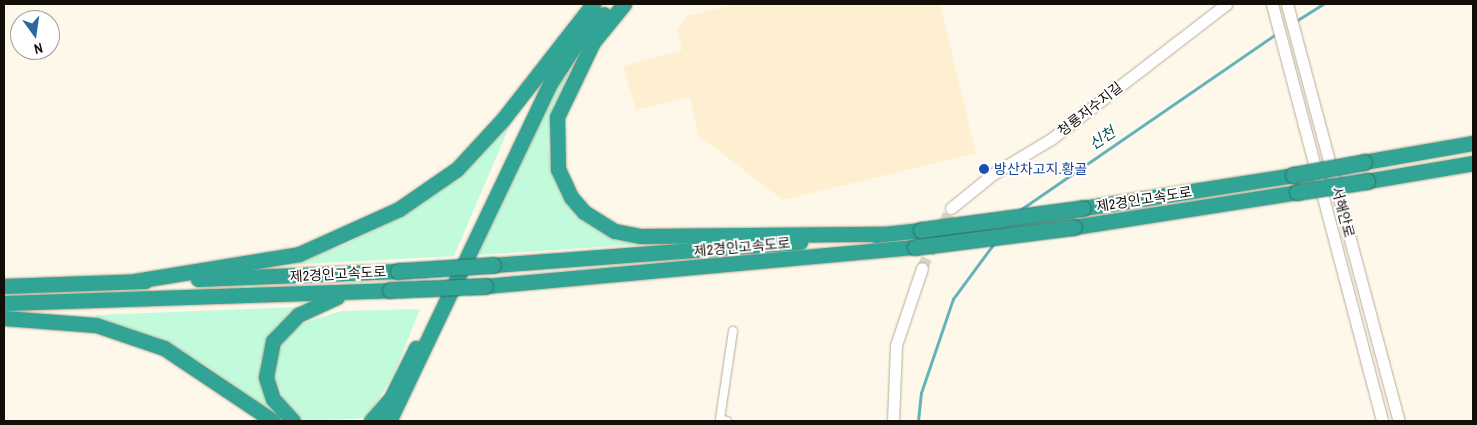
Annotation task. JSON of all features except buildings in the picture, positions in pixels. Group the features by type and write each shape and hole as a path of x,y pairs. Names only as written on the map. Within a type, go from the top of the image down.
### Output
{"highway":[{"path":"135,281 299,254 366,228 457,169 558,51 594,4"},
{"path":"388,421 551,82 575,44 616,4"},
{"path":"624,4 593,42 569,82 556,117 558,169 571,196 584,212 615,232 640,236 884,234"},
{"path":"371,421 392,398 558,51"},
{"name":"제2경인고속도로","path":"4,286 398,271 884,234 1082,208 1294,175 1473,143"},
{"name":"제2경인고속도로","path":"4,303 485,286 915,247 1074,227 1473,163"},
{"path":"292,421 273,399 266,377 274,341 298,315 314,305 364,291"},
{"path":"4,318 96,325 164,348 273,421"}],"main road":[{"name":"청룡저수지길","path":"951,208 993,174 1051,139 1226,4"},
{"name":"서해안로","path":"1289,4 1399,421"},
{"name":"서해안로","path":"1273,6 1382,421"},
{"path":"893,421 896,345 922,268"}],"street":[{"path":"727,421 720,420 733,331"}],"shaded area":[{"path":"735,4 940,4 976,153 783,200 698,135 690,97 636,110 623,66 682,50 677,30 687,16"}],"green space":[{"path":"578,49 550,122 548,147 553,176 581,217 678,242 478,255 556,83"},
{"path":"517,109 454,256 286,265 344,245 410,212 449,182"},
{"path":"302,307 269,337 260,363 263,387 278,416 207,366 167,344 96,319 96,315"},
{"path":"420,309 395,372 367,418 303,421 289,412 273,372 283,338 294,326 341,311"}],"waterway":[{"name":"신천","path":"1296,21 1323,4"},
{"name":"신천","path":"1020,210 1276,34"},
{"name":"신천","path":"918,421 921,393 953,299 995,242"}],"tunnel":[{"path":"922,268 951,208"}],"place":[{"name":"방산차고지.황골","path":"984,169"}]}
